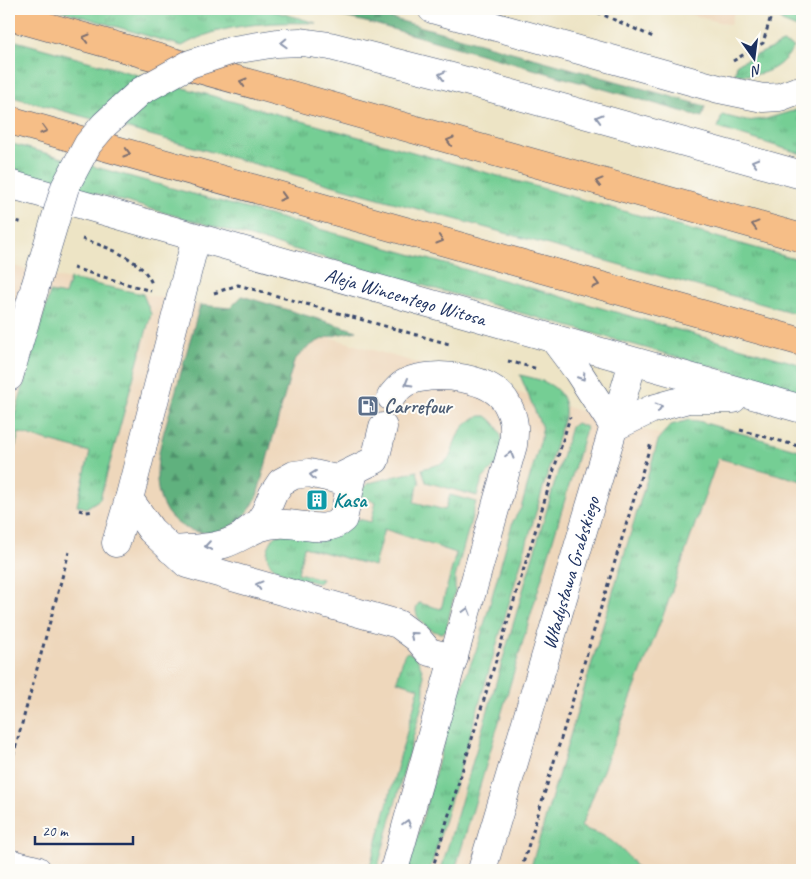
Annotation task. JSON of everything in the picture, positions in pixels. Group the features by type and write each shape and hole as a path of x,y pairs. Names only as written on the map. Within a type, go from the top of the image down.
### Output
{"main road":[{"path":"9,16 802,238"},
{"path":"9,120 802,342"}],"street":[{"path":"432,9 728,91 764,98 780,97 800,88"},
{"path":"9,377 65,187 88,144 104,125 141,90 190,64 225,52 262,45 301,42 330,46 448,76 802,175"},
{"name":"Aleja Wincentego Witosa","path":"9,184 802,409"},
{"path":"116,543 196,238"},
{"path":"553,338 577,370 614,427 652,409 688,399 767,399"},
{"name":"Władysława Grabskiego","path":"482,870 633,362"},
{"path":"391,397 410,380 427,376 446,376 481,383 497,391 507,403 515,425 513,445 394,870"},
{"path":"242,536 259,522 266,513 273,494 281,482 294,475 309,473 336,479 375,460 383,427"},
{"path":"171,550 225,544 261,526 291,524 321,528 332,527 343,518 354,470"},
{"path":"129,499 151,530 187,564 398,624 417,638 429,652 454,658"},
{"path":"9,863 37,870"}],"path":[{"path":"590,9 660,40"},
{"path":"727,65 763,43 773,9"},
{"path":"72,268 152,291"},
{"path":"214,293 238,285 449,344"},
{"path":"507,360 544,372"},
{"path":"432,870 570,414"},
{"path":"740,430 802,447"},
{"path":"521,870 653,438"},
{"path":"9,772 69,552"}],"shaded area":[{"path":"670,9 735,9 730,25"},
{"path":"9,265 55,277 200,305 230,308 676,439 802,471 802,870 9,870"}],"green space":[{"path":"56,9 267,9 316,23 281,23 230,28 197,38 182,46"},
{"path":"311,9 358,9 705,106 702,117 378,25"},
{"path":"779,9 802,9 802,30 782,22"},
{"path":"9,39 802,261 802,315 9,96"},
{"path":"783,43 794,47 789,55 776,67 753,75 735,74 737,64"},
{"path":"796,110 802,114 802,154 718,128 722,115 746,121 766,119"},
{"path":"9,143 802,365 802,392 9,169"},
{"path":"70,279 143,294 151,314 100,499 86,508 77,505 90,452 19,433 9,471 9,436 50,292 65,295"},
{"path":"242,296 357,331 322,339 308,347 294,361 257,496 246,514 232,526 216,532 200,532 184,527 170,516 161,500 157,479 159,450 200,305 230,308"},
{"path":"520,375 545,382 558,391 565,404 565,414 430,870 408,870 455,703 479,643 513,521 521,508 541,439 542,428"},
{"path":"480,416 486,416 495,424 503,446 500,458 482,480 477,496 426,482 422,469 446,461 462,428"},
{"path":"689,420 802,451 802,481 718,458 667,605 581,827 600,834 617,845 638,870 530,870 659,438 671,425"},
{"path":"576,423 586,427 585,432 455,870 441,870 571,427"},
{"path":"417,471 420,484 414,502 445,510 450,495 476,502 455,578 455,591 446,630 442,633 427,627 418,618 416,608 419,603 441,609 456,553 384,529 374,566 304,547 298,573 322,579 318,583 287,574 271,564 267,557 268,548 275,536 354,518 371,522 376,502 360,497 363,489 369,483"},
{"path":"407,652 413,655 420,666 424,680 423,701 377,870 369,870 419,688 397,681 404,655"}],"place":[{"name":"Carrefour","path":"368,406"},
{"name":"Kasa","path":"317,500"}]}
